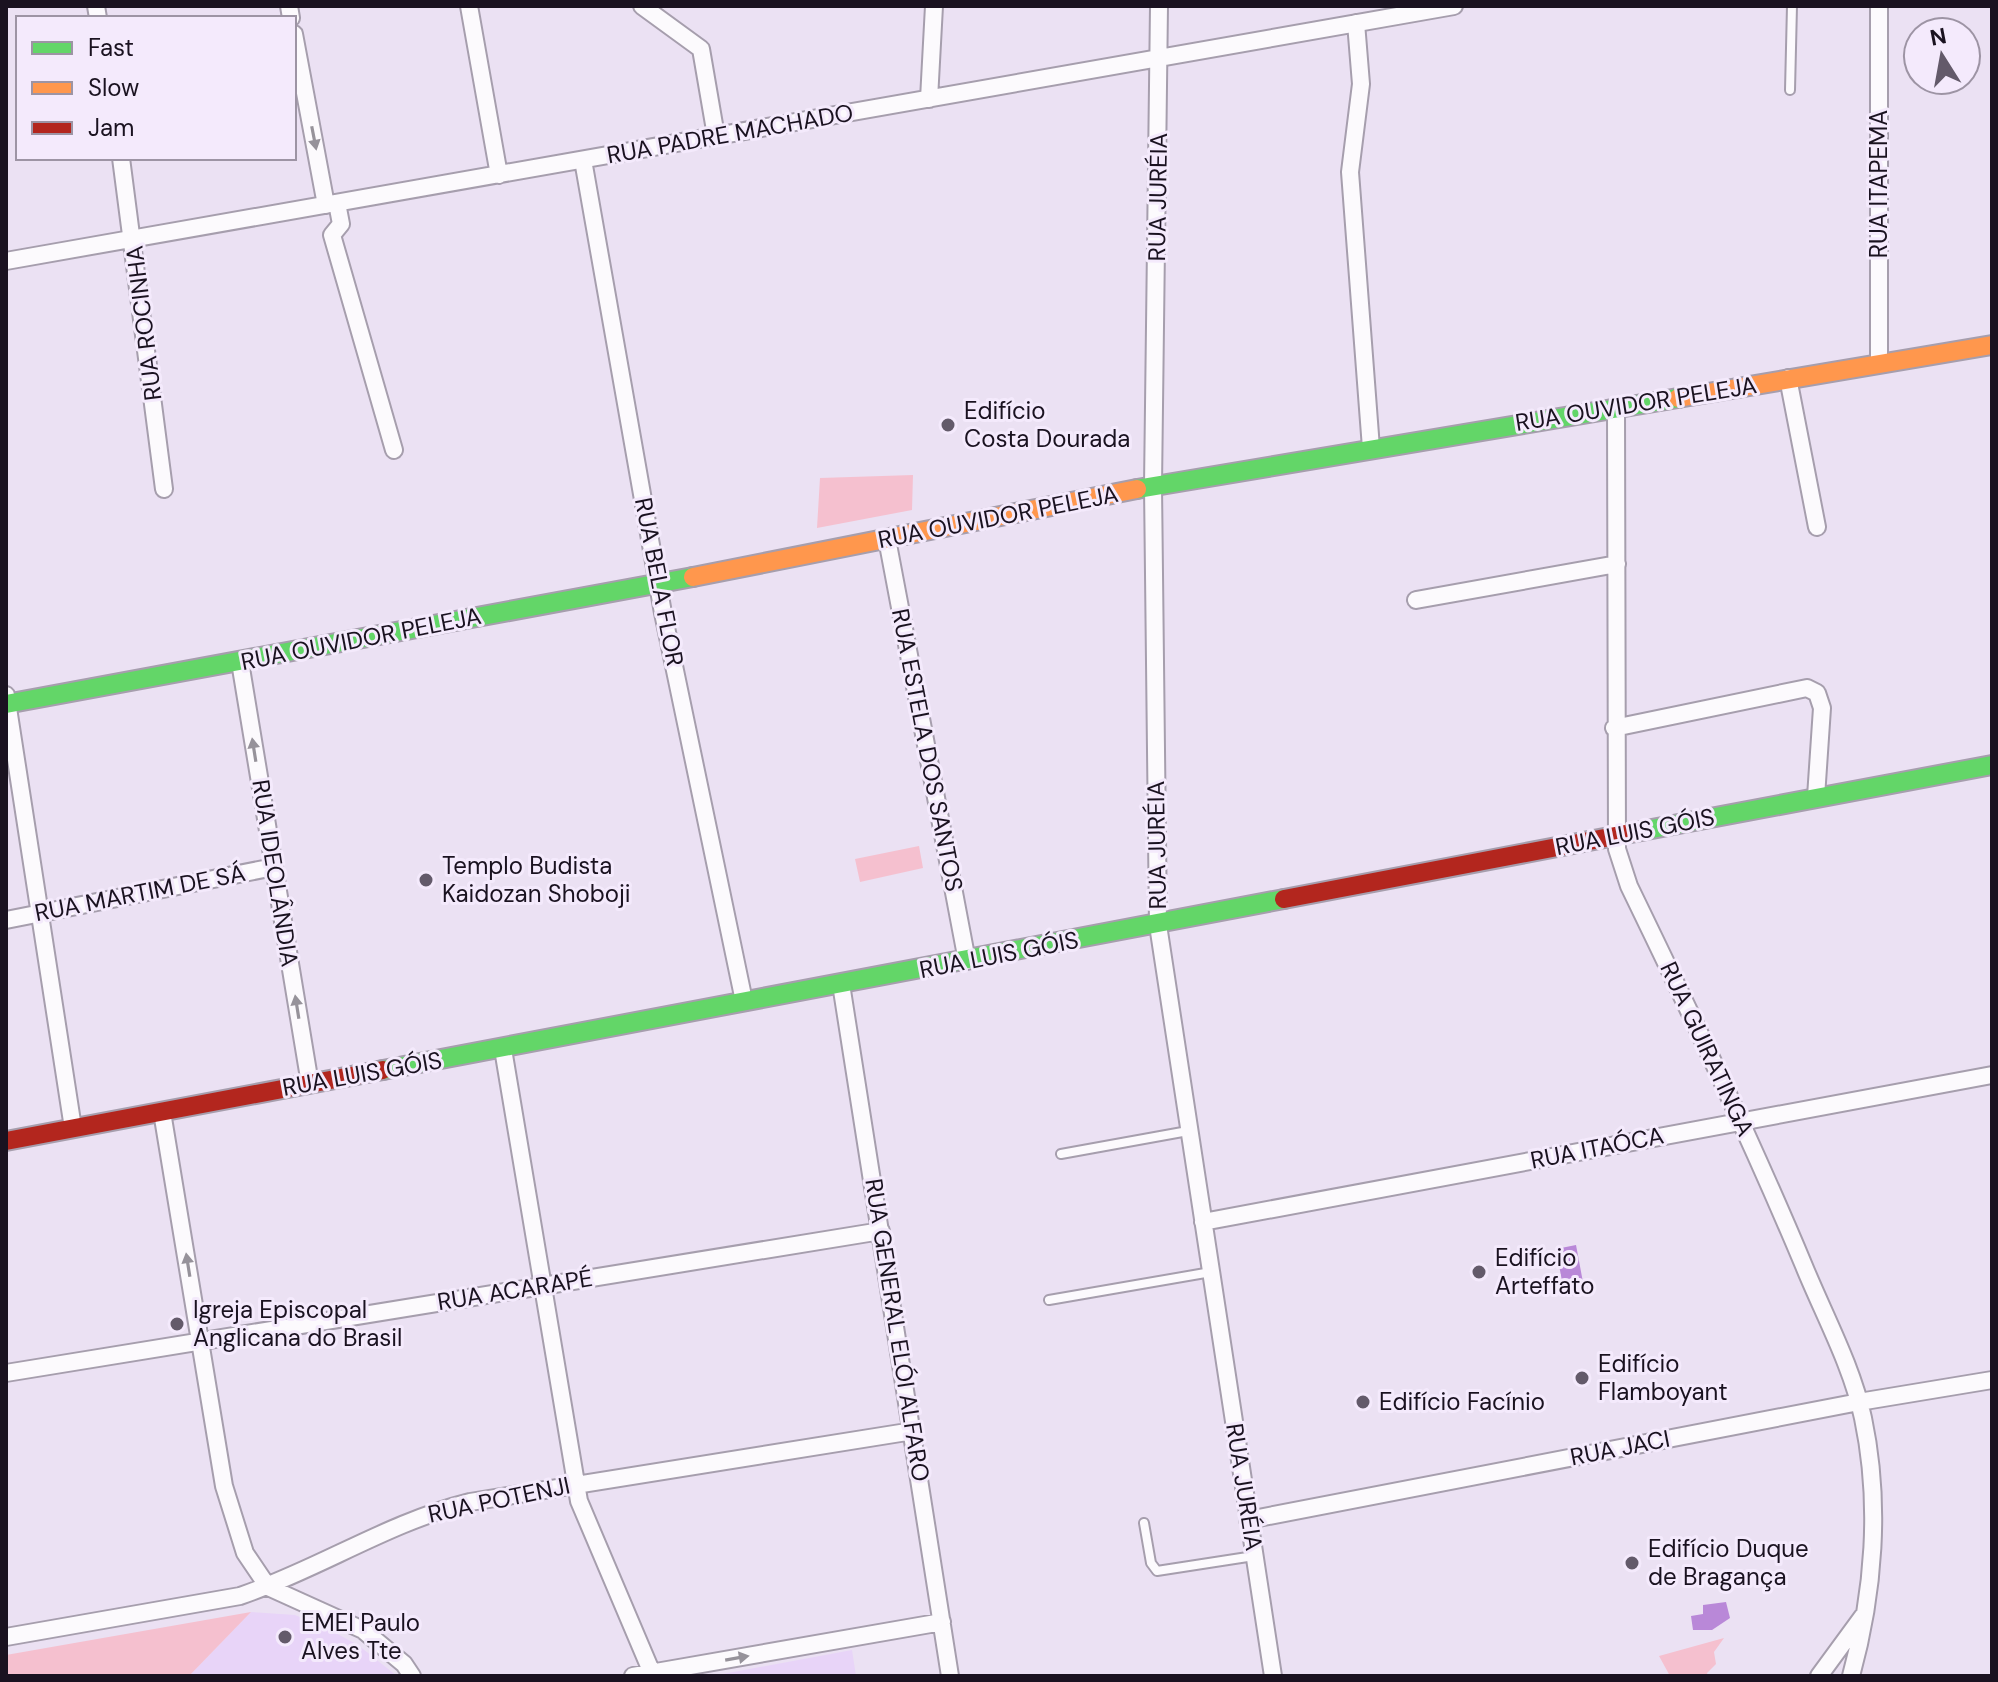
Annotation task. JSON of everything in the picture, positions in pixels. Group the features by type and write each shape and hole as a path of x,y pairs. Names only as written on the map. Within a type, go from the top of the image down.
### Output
{"street":[{"path":"469,6 499,175"},
{"path":"642,6 701,49 716,136"},
{"path":"929,99 934,6"},
{"name":"RUA JURÉIA","path":"1159,6 1153,486 1158,925 1273,1676"},
{"name":"RUA PADRE MACHADO","path":"6,261 1454,6"},
{"name":"RUA ITAPEMA","path":"1879,6 1879,363"},
{"path":"1356,23 1361,84 1350,172 1371,448"},
{"path":"296,43 331,204 341,224 332,235 394,450"},
{"name":"RUA ROCINHA","path":"121,160 164,489"},
{"name":"RUA BELA FLOR","path":"583,160 658,584 744,1001"},
{"name":"RUA OUVIDOR PELEJA","path":"7,700 240,662 658,584 1153,486 1992,345"},
{"path":"1788,378 1817,527"},
{"name":"RUA GUIRATINGA","path":"1616,407 1615,835 1629,886 1743,1120 1859,1402 1870,1464 1872,1556 1866,1611 1851,1676"},
{"name":"RUA ESTELA DOS SANTOS","path":"887,539 967,961"},
{"path":"1416,600 1617,564"},
{"name":"RUA IDEOLÂNDIA","path":"240,662 310,1084"},
{"path":"1614,728 1807,688 1817,693 1822,708 1816,797"},
{"path":"7,700 73,1128"},
{"name":"RUA LUIS GÓIS","path":"6,1141 1992,765"},
{"name":"RUA MARTIM DE SÁ","path":"6,920 65,905 274,867"},
{"name":"RUA GENERAL ELÓI ALFARO","path":"841,984 950,1676"},
{"path":"503,1049 575,1483 594,1543 652,1673"},
{"name":"RUA ITAÓCA","path":"1203,1222 1992,1075"},
{"path":"162,1112 224,1486 234,1526 245,1553 268,1587 363,1630 383,1645 412,1676"},
{"name":"RUA ACARAPÉ","path":"6,1373 881,1231"},
{"name":"RUA JACI","path":"1248,1520 1859,1402 1992,1380"},
{"name":"RUA POTENJI","path":"6,1637 240,1596 268,1587 414,1518 470,1502 913,1431"},
{"path":"1819,1676 1866,1611"},
{"path":"633,1676 942,1622"}],"lane":[{"path":"1790,90 1792,6"},
{"path":"1061,1154 1188,1131"},
{"path":"1049,1300 1211,1272"},
{"path":"1144,1523 1151,1563 1157,1571 1254,1556"}],"shaded area":[{"path":"913,475 912,510 817,528 820,478"},
{"path":"919,846 923,868 860,882 855,859"},
{"path":"1576,1245 1585,1293 1565,1297 1556,1249"},
{"path":"1726,1602 1730,1618 1712,1630 1693,1630 1691,1616 1703,1614 1703,1605"},
{"name":"EMEI Paulo Alves Tte","path":"251,1612 295,1615 330,1630 358,1645 397,1676 189,1676"},
{"path":"251,1612 189,1676 6,1676 6,1655"},
{"path":"1724,1638 1714,1652 1716,1664 1707,1673 1708,1676 1670,1676 1659,1656"},
{"path":"852,1650 856,1676 712,1676"}],"traffic: fast":[{"path":"1137,489 1678,398"},
{"path":"6,704 693,577"},
{"path":"1636,832 1992,765"},
{"path":"383,1070 1284,899"}],"traffic: slow":[{"path":"1678,398 1992,345"},
{"path":"693,577 1137,489"}],"traffic: jam":[{"path":"1284,899 1636,832"},
{"path":"6,1141 383,1070"}],"place":[{"name":"Edifício Costa Dourada","path":"948,425"},
{"name":"Templo Budista Kaidozan Shoboji","path":"426,880"},
{"name":"Edifício Arteffato","path":"1479,1272"},
{"name":"Igreja Episcopal Anglicana do Brasil","path":"177,1324"},
{"name":"Edifício Flamboyant","path":"1582,1378"},
{"name":"Edifício Facínio","path":"1363,1402"},
{"name":"Edifício Duque de Bragança","path":"1632,1563"},
{"name":"EMEI Paulo Alves Tte","path":"285,1637"}]}
